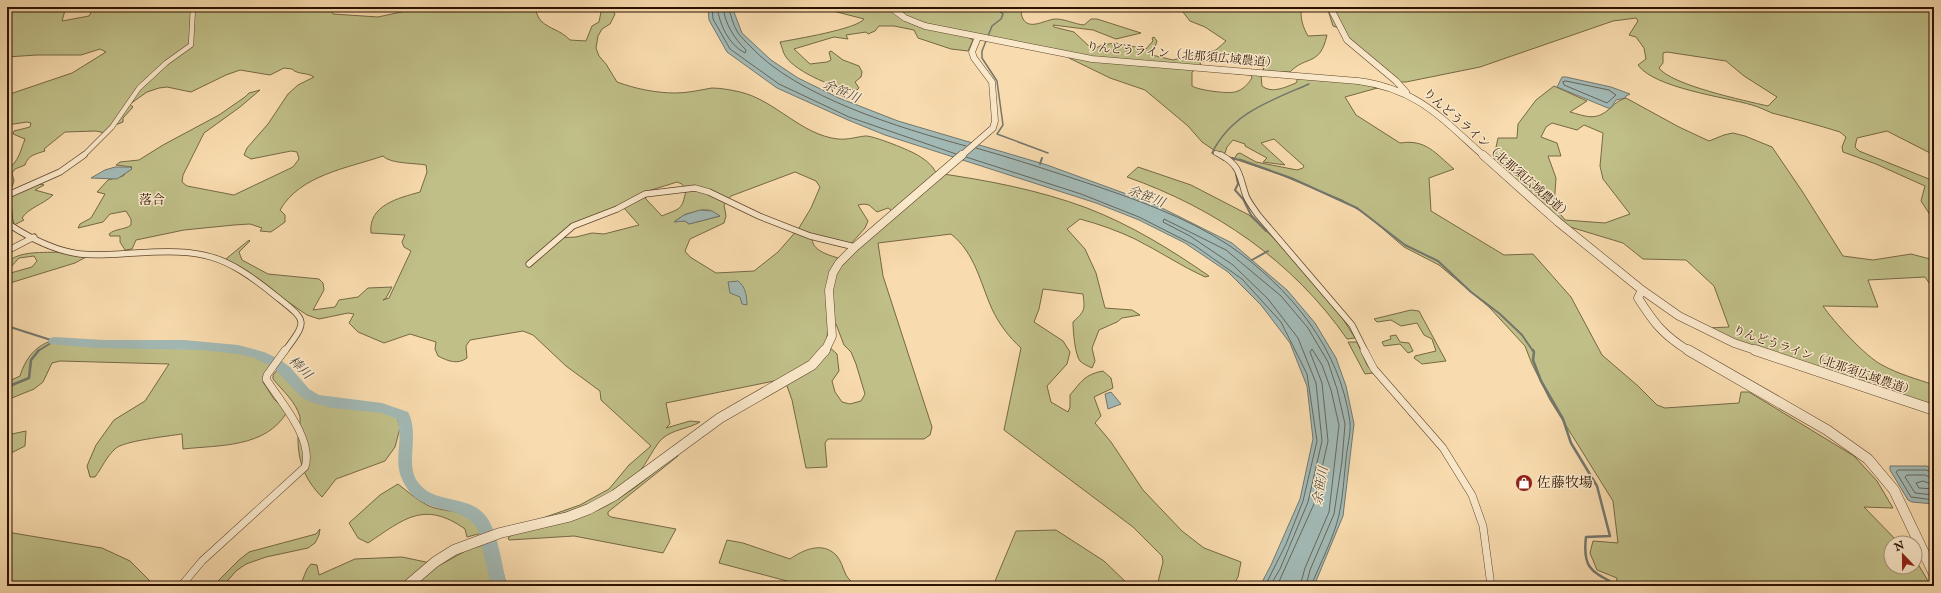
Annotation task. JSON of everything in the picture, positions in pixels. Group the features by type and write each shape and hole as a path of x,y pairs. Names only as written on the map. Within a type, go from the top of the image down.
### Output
{"street":[{"path":"181,586 202,561 305,467 307,461 298,425 293,415 266,380 267,375 300,330 302,318 256,280 230,264 204,254 178,251 86,255 64,251 10,225 8,192 70,168 100,141 112,128 139,88 166,63 190,46 193,7"},
{"name":"りんどうライン（北那須広域農道）","path":"890,7 914,22 978,37 1092,59 1358,81 1377,84 1406,93 1428,107 1558,222 1642,290 1679,316 1734,343 1934,410"},
{"path":"1330,7 1347,40 1396,81 1406,93"},
{"path":"407,586 435,562 454,550 500,533 568,517 589,509 615,495 720,418 812,365 826,351 832,336 829,290 833,273 839,263 855,247 986,134 994,125 995,112 990,78 974,58 972,52 978,37"},
{"path":"1216,153 1235,165 1239,170 1247,198 1253,209 1351,323 1374,369 1442,448 1461,475 1472,495 1483,526 1491,586"},
{"path":"529,264 541,256 573,226 617,209 645,194 687,188 709,192 759,216 810,236 855,247"},
{"path":"7,251 34,237"},
{"path":"1642,290 1639,293 1638,298 1654,323 1671,340 1827,430 1868,459 1894,490 1934,574"}],"shaded area":[{"path":"7,7 36,7 37,10 66,7 62,21 89,16 94,7 330,7 333,14 378,17 406,11 404,7 534,7 540,20 545,24 570,40 586,41 592,26 599,22 601,12 597,10 598,7 610,7 615,14 610,24 602,29 598,36 596,48 599,56 606,64 617,82 639,89 661,92 676,93 712,88 740,92 765,102 812,131 825,136 838,139 849,139 869,136 915,154 929,163 936,173 993,182 1050,196 1087,208 1150,238 1209,276 1205,277 1135,239 1101,225 1080,219 1067,229 1085,249 1096,273 1105,308 1132,310 1140,315 1122,318 1117,322 1099,330 1092,348 1095,361 1092,368 1084,364 1078,358 1074,337 1073,322 1082,313 1084,304 1083,294 1043,289 1039,309 1034,322 1063,341 1070,352 1067,364 1047,386 1051,402 1068,412 1070,407 1070,395 1084,379 1092,374 1103,371 1111,378 1113,388 1094,397 1101,416 1095,423 1111,442 1143,490 1182,531 1204,548 1241,562 1238,577 1233,586 1157,586 1163,562 1162,556 1133,527 1004,430 1021,348 1008,335 1001,325 992,309 976,268 966,250 951,234 878,243 883,276 932,427 930,435 924,439 828,439 825,443 827,467 806,468 792,400 787,386 779,380 666,403 670,424 666,428 690,421 700,422 663,438 645,465 636,475 609,494 580,508 537,520 580,505 609,489 629,465 651,446 601,400 600,391 566,366 533,335 523,331 470,340 466,346 467,358 456,362 449,361 438,356 435,349 436,342 410,334 384,343 358,332 349,323 354,314 348,313 319,319 307,315 226,259 249,240 250,241 239,252 242,260 268,274 319,279 323,283 324,290 313,310 335,307 339,300 358,297 368,288 392,287 386,298 383,300 389,298 411,251 404,247 402,242 405,235 371,233 371,223 374,216 386,204 420,192 427,172 426,165 397,162 386,159 383,156 326,174 300,188 289,198 280,210 285,215 285,222 271,232 260,231 262,228 250,224 184,230 136,240 132,249 125,250 120,242 120,236 110,236 109,234 131,225 131,219 126,211 110,214 103,222 78,228 80,224 91,218 105,194 97,192 108,180 123,176 132,167 116,165 120,162 139,160 163,145 219,115 249,93 260,90 240,107 204,133 183,175 182,182 187,186 234,195 293,167 299,159 297,152 291,151 251,159 244,155 247,148 268,124 288,94 298,85 314,77 292,69 284,68 270,75 240,70 191,92 167,87 147,92 130,104 133,107 123,118 123,122 110,127 105,133 96,131 65,132 44,149 45,151 33,155 28,159 25,165 15,169 12,173 14,181 12,187 9,188 7,170 17,160 25,139 13,134 14,131 30,127 31,123 27,122 7,125 7,95 72,73 106,52 100,49 81,55 7,57","holes":["795,172 816,181 820,187 811,208 799,228 778,252 754,271 716,273 690,257 685,251 690,239 724,223 726,216 724,205 731,196","677,182 682,184 686,190 683,202 679,208 662,216 645,198 649,195 624,208 639,225 604,234 592,233 576,237 556,238 578,222 621,205 645,192","858,205 869,205 877,212 888,208 891,210 889,220 844,260 820,251 813,244 812,239 815,236 850,245 865,228 868,221","709,210 720,216 689,224 685,221 675,221 686,214","829,322 836,324 844,345 851,352 856,364 865,394 861,401 850,404 842,402 835,392 832,381 839,371 837,354 826,344"]},
{"path":"818,7 868,7 875,9 886,7 890,10 895,10 904,7 1006,7 1011,11 1022,10 1021,14 1023,19 1030,24 1038,24 1056,19 1084,25 1091,19 1097,19 1141,33 1116,39 1093,30 1053,25 1054,27 1074,32 1091,48 1115,43 1146,49 1153,41 1152,38 1154,37 1157,41 1152,55 1173,60 1216,50 1226,41 1205,27 1190,21 1179,7 1304,7 1301,11 1301,18 1308,36 1327,35 1321,52 1312,59 1296,67 1290,72 1261,71 1264,69 1262,67 1227,54 1218,60 1200,62 1201,66 1192,72 1192,86 1213,91 1235,92 1245,86 1252,78 1251,75 1229,73 1261,75 1262,86 1275,90 1296,83 1298,78 1333,80 1381,87 1345,97 1356,115 1400,143 1417,143 1430,148 1454,169 1429,178 1431,211 1504,255 1533,254 1571,297 1602,355 1638,386 1657,405 1665,408 1739,403 1741,392 1749,392 1854,456 1877,481 1893,508 1864,507 1891,535 1883,535 1883,575 1923,575 1923,572 1931,586 1616,586 1617,578 1597,570 1590,553 1593,541 1618,543 1613,501 1550,400 1532,364 1525,346 1489,307 1439,265 1404,247 1367,215 1342,200 1281,175 1229,157 1235,158 1237,154 1240,153 1256,162 1297,170 1303,168 1304,166 1274,139 1261,143 1285,165 1263,162 1267,158 1245,146 1245,144 1233,140 1227,147 1225,153 1221,155 1202,142 1188,126 1145,90 1110,78 1069,58 1064,54 966,36 973,40 968,51 951,49 918,38 914,30 894,26 879,26 875,31 868,34 866,32 846,35 848,39 834,37 794,49 810,64 827,62 831,60 829,52 831,51 843,60 859,66 862,72 861,77 855,82 859,88 857,90 840,87 818,80 791,63 783,52 780,42 839,30 859,23 864,19"},
{"path":"1327,7 1934,7 1934,155 1887,131 1857,138 1855,147 1859,151 1934,181 1934,221 1921,201 1925,186 1876,164 1843,152 1842,147 1846,137 1840,132 1772,113 1752,105 1674,86 1646,73 1638,65 1646,59 1644,48 1636,37 1629,35 1638,21 1636,18 1613,21 1480,67 1406,82 1401,82 1383,74 1339,28 1333,26","holes":["1667,52 1726,61 1744,76 1777,97 1768,106 1710,92 1678,80 1666,74 1659,68 1663,63 1663,53"]},
{"path":"1554,86 1587,101 1570,112 1594,117 1599,116 1626,98 1679,127 1709,141 1733,133 1745,136 1772,147 1843,256 1873,260 1911,254 1934,260 1934,290 1925,277 1868,280 1878,307 1823,306 1850,338 1875,361 1894,371 1934,385 1934,407 1753,349 1708,328 1729,327 1714,286 1686,260 1643,259 1623,243 1570,227 1493,161 1498,138 1517,138 1518,124 1536,100","holes":["1552,123 1577,130 1584,125 1603,133 1600,166 1603,179 1630,214 1605,223 1565,220 1554,206 1556,178 1548,156 1561,156 1557,143 1541,137 1546,127"]},
{"path":"1138,167 1191,185 1249,215 1280,244 1343,319 1355,338 1347,339 1326,311 1302,285 1250,240 1191,204 1127,177"},
{"path":"33,182 44,185 35,190 53,195 28,211 22,218 24,220 14,225 7,194"},
{"path":"61,252 88,256 75,263 10,283 7,287 7,274 32,267 37,261 34,256 19,258 10,268 7,268 7,263 12,259 32,253"},
{"path":"1411,310 1419,311 1446,361 1422,364 1414,358 1415,356 1436,351 1432,339 1424,335 1417,323 1401,326 1391,320 1377,322 1374,319"},
{"path":"1396,335 1400,342 1409,343 1413,351 1408,353 1400,344 1384,346 1382,342 1391,339 1390,336"},
{"path":"56,339 112,342 203,343 270,356 275,358 265,373 263,382 274,399 287,412 278,424 267,432 241,442 183,449 182,434 146,439 119,446 109,455 95,477 90,477 87,466 96,445 114,420 145,401 169,364 60,361 52,363 43,382 34,389 7,400 7,382 20,376 25,363 37,348"},
{"path":"1348,342 1357,342 1367,365 1373,373 1365,374"},
{"path":"279,368 304,396 316,402 373,408 385,411 397,417 400,428 395,447 385,461 336,479 322,497 311,484 301,463 298,447 300,417 296,406 273,379 273,375"},
{"path":"26,431 25,446 7,455 7,435"},
{"path":"675,455 678,456 608,512 608,515 611,517 676,529 663,553 574,536 509,540 508,538 512,535 577,518 608,505 638,485"},
{"path":"398,484 427,505 466,515 473,519 478,524 482,533 467,537 465,529 451,520 426,514 404,520 368,543 358,538 349,523 380,495"},
{"path":"320,529 315,543 308,548 266,557 246,564 236,571 223,586 213,586 249,552 316,534"},
{"path":"1056,530 1104,561 1130,586 993,586 1016,531"},
{"path":"7,532 102,548 130,561 155,586 7,586"},
{"path":"727,540 743,543 790,559 813,548 825,548 838,557 847,576 857,586 806,586 719,563"},
{"path":"494,542 507,586 300,586 307,569 311,564 317,565 319,575 355,559 402,557 440,565 469,549"}],"water":[{"name":"余笹川","path":"708,7 732,7 742,33 771,60 798,78 839,98 898,121 1047,165 1154,204 1232,243 1287,290 1315,323 1336,358 1346,386 1354,424 1343,516 1314,586 1260,586 1271,565 1300,499 1313,439 1307,386 1290,343 1261,305 1228,272 1185,243 1139,220 1096,203 885,135 777,88 727,52 709,20"},
{"path":"1562,77 1611,87 1630,94 1625,98 1616,100 1611,108 1608,108 1557,87"},
{"path":"115,167 130,167 132,169 117,179 91,178 105,170"},
{"path":"700,210 712,211 720,216 689,224 685,221 674,222 684,215"},
{"path":"738,281 745,292 747,305 742,304 740,297 730,293 728,282"},
{"path":"1111,392 1121,404 1108,409 1105,394"},
{"path":"1890,466 1927,466 1934,472 1934,504 1912,502 1908,500 1890,470"}],"waterway":[{"path":"994,7 1003,14 1001,19 992,26 982,51 982,58 997,81 1003,125 997,134 1048,153"},
{"path":"1216,155 1212,153 1220,139 1241,118 1266,103 1309,84"},
{"path":"1216,155 1224,160"},
{"path":"1040,164 1042,158"},
{"path":"1229,158 1241,160 1291,178 1357,208 1405,245 1438,261 1471,292 1500,314 1522,335 1533,351"},
{"path":"1236,174 1238,184 1235,190 1243,199 1251,215 1266,231"},
{"path":"1252,260 1268,251"},
{"name":"棒川","path":"7,326 54,341 38,351"},
{"name":"棒川","path":"54,341 104,344 184,344 238,350 260,355 275,363 285,370 296,384 309,396 315,399 332,403 372,406 393,411 403,416 407,428 406,471 408,478 420,494 430,500 461,508 478,518 485,527 499,586"},
{"path":"1533,350 1533,360 1541,381 1563,419 1571,443 1597,486 1610,536 1586,537 1585,548 1588,563 1591,569 1596,573 1619,586"},
{"path":"7,387 29,378 31,360 38,351"}],"place":[{"name":"佐藤牧場","path":"1524,483"}],"district":[{"name":"落合","path":"152,200"}]}
